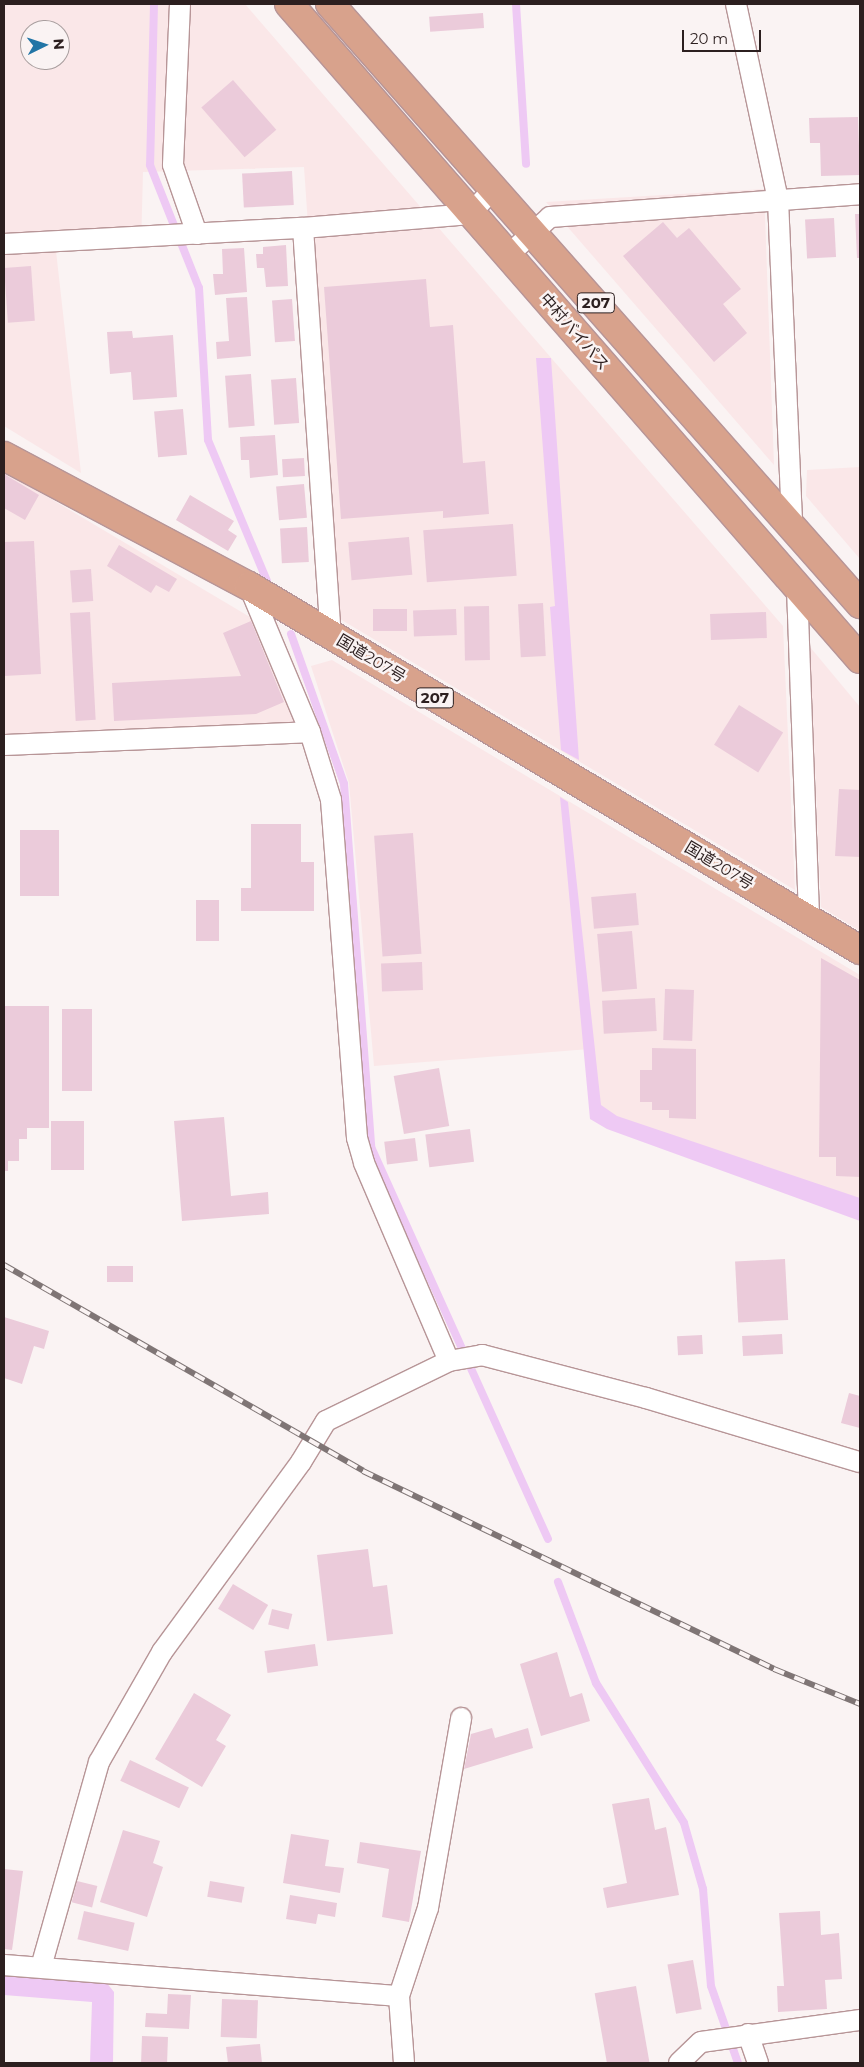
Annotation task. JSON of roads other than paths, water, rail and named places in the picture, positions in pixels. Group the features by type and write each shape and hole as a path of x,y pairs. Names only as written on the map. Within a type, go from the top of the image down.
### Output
{"highway":[{"name":"中村バイパス","path":"289,4 470,214 860,659"},
{"name":"207","path":"330,4 492,190 532,231 860,604"},
{"name":"国道207号","path":"4,456 249,586 860,950"}],"street":[{"path":"180,4 172,165 184,234"},
{"path":"736,4 778,200 792,526"},
{"path":"4,244 303,228 470,214 492,190"},
{"path":"507,256 550,216 860,194"},
{"path":"303,228 331,636"},
{"path":"249,586 310,732 331,800 357,1138 364,1163 460,1359"},
{"path":"797,588 809,920"},
{"path":"4,744 310,732"},
{"path":"41,1967 99,1762 162,1652 301,1462 326,1421 460,1359 482,1355 646,1398 860,1462"},
{"path":"404,2063 399,1996 428,1908 461,1718"},
{"path":"4,1964 399,1996"},
{"path":"679,2063 701,2042 860,2020"},
{"path":"735,2037 758,2063"}],"waterway":[{"path":"154,4 150,165 199,288 208,440 267,581"},
{"path":"516,4 526,164"},
{"path":"291,634 344,784 371,1147 548,1539"},
{"path":"558,1582 596,1683 684,1823 703,1889 711,1986 738,2063"}],"railway":[{"path":"4,1265 363,1471 774,1669 860,1704"}]}
